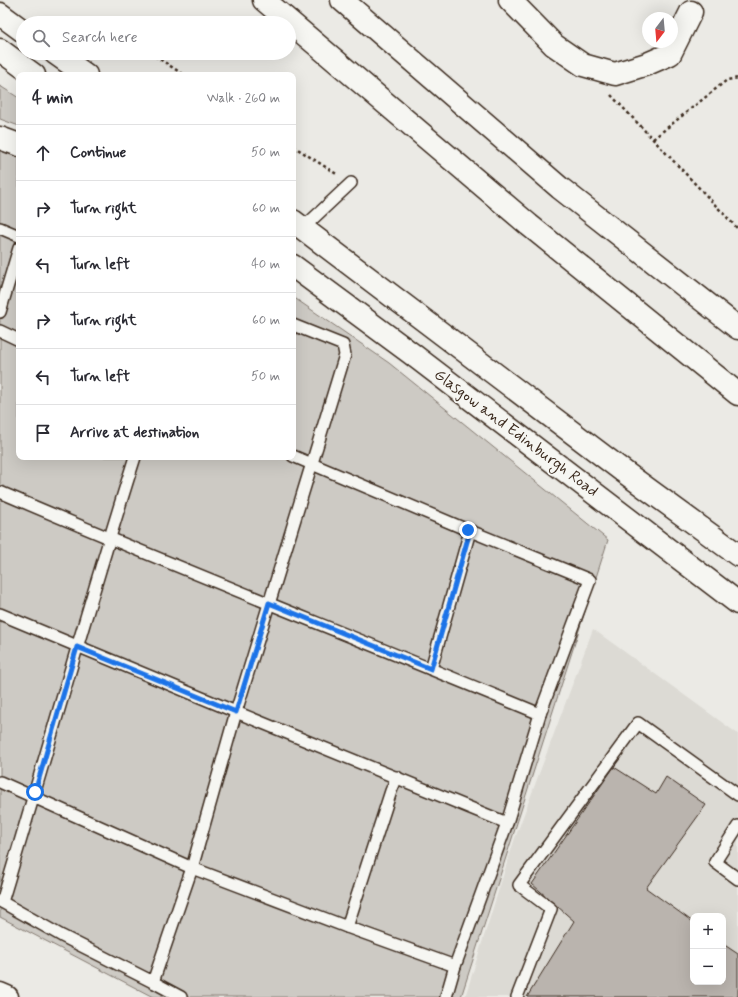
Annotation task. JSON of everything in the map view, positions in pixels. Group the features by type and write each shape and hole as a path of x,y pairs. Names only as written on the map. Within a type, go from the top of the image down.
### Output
{"main road":[{"path":"264,0 283,16"},
{"path":"342,0 560,188 738,328"},
{"path":"510,0 554,44 583,65 615,74 647,64 670,54 692,6"},
{"path":"0,14 16,25"},
{"path":"296,27 529,225 738,394"},
{"path":"0,50 30,72"},
{"path":"65,60 82,72"},
{"path":"0,138 16,144"},
{"path":"298,224 627,474 738,555"},
{"name":"Glasgow and Edinburgh Road","path":"296,268 412,354 738,603"},
{"path":"0,994 7,997"}],"lane":[{"path":"298,224 351,183"},
{"path":"0,228 16,235"},
{"path":"0,312 16,258"},
{"path":"153,982 192,868 236,712 310,464 345,355 343,345 296,326"},
{"path":"0,331 16,339"},
{"path":"296,457 590,580 540,714 507,823 455,966 446,997"},
{"path":"133,460 108,538 34,796 1,901 62,936 181,997"},
{"path":"0,492 108,538 540,714"},
{"path":"431,669 470,531 468,530"},
{"path":"0,614 507,823"},
{"path":"517,997 551,909 519,885 638,723 738,795"},
{"path":"347,927 391,791 397,777"},
{"path":"0,782 192,868 455,966"},
{"path":"738,826 715,862 738,879"}],"path":[{"path":"161,60 179,72"},
{"path":"653,139 727,80 738,78"},
{"path":"610,94 738,229"},
{"path":"296,148 351,183"}],"shaded area":[{"path":"0,86 16,96 16,125 0,119"},
{"path":"0,142 16,147 16,460 296,460 296,299 389,363 608,540 461,997 153,997 0,917"},
{"path":"593,629 738,734 738,997 465,997 514,841"}],"building":[{"path":"614,767 656,794 666,777 706,805 646,888 690,920 690,985 726,985 726,946 738,954 738,997 527,997 574,921 532,884"}],"route":[{"path":"35,792 77,647 236,712 269,603 431,669 470,531 468,530"}]}
